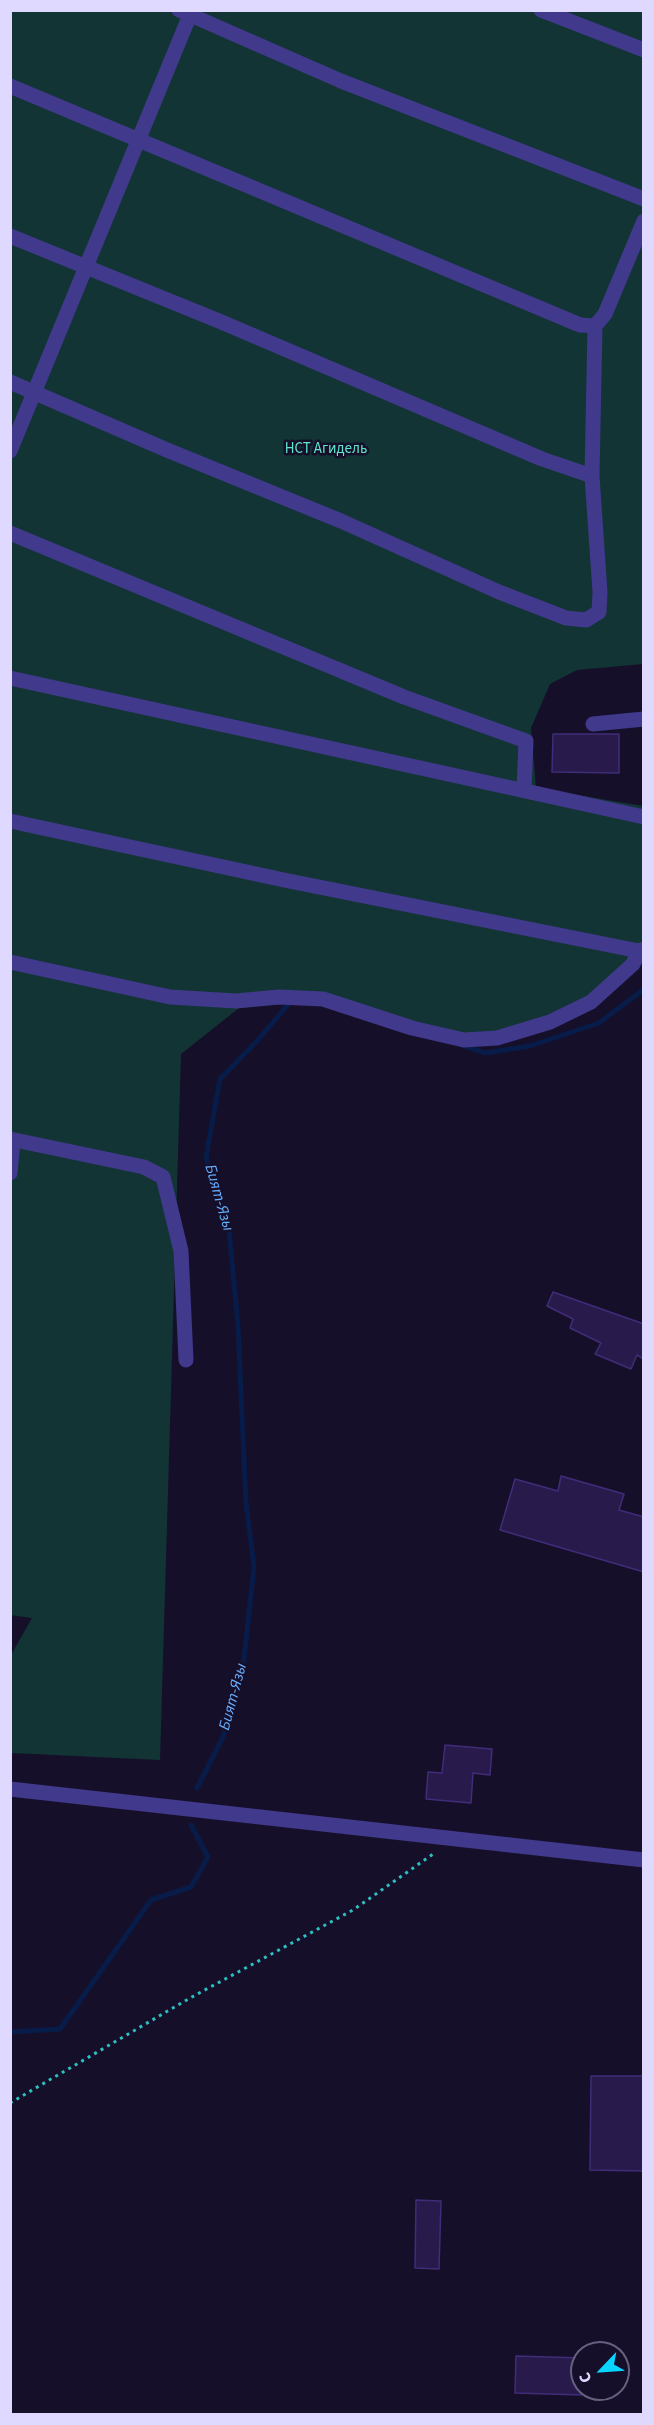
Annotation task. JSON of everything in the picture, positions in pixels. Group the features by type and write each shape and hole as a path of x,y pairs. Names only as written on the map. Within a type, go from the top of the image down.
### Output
{"street":[{"path":"541,10 644,50"},
{"path":"10,451 139,139 187,12 341,81 644,199"},
{"path":"10,86 580,325 595,326"},
{"path":"10,382 167,450 341,521 499,592 566,618 586,620 599,612 600,592 592,476 595,326 605,314 644,220"},
{"path":"10,236 219,321 542,459 592,476"},
{"path":"10,533 404,697 526,741 524,789"},
{"path":"11,681 524,789 644,817"},
{"path":"593,724 644,719"},
{"path":"10,821 273,878 641,950 633,964 591,1002 550,1022 497,1038 464,1040 412,1028 323,999 279,997 236,1001 170,998 10,962"},
{"path":"10,1173 12,1139 144,1167 163,1177 181,1251 186,1360"},
{"path":"10,1789 644,1860"}],"path":[{"path":"10,2103 190,1998 353,1910 455,1839"}],"green space":[{"name":"НСТ Агидель","path":"11,11 643,11 643,664 577,670 550,684 531,728 536,788 643,806 643,963 577,1008 481,1037 302,996 239,1008 181,1054 160,1760 11,1753 11,1655 32,1618 10,1615"}],"building":[{"path":"553,734 619,734 619,773 552,772"},
{"path":"553,1292 644,1324 644,1359 637,1355 631,1369 595,1354 601,1343 570,1328 573,1319 547,1306"},
{"path":"561,1476 624,1494 619,1510 644,1517 644,1572 500,1530 515,1479 558,1491"},
{"path":"445,1745 492,1749 490,1775 473,1773 471,1803 426,1799 428,1772 442,1773"},
{"path":"591,2076 644,2076 644,2171 590,2170"},
{"path":"416,2200 441,2201 439,2269 415,2268"},
{"path":"516,2356 570,2358 570,2395 515,2393"}],"waterway":[{"name":"Бият-Язы","path":"461,1045 485,1053 530,1046 599,1023 644,989"},
{"name":"Бият-Язы","path":"197,1788 223,1737 242,1677 254,1567 246,1503 238,1326 229,1230 206,1157 220,1079 259,1039 290,1002"},
{"name":"Бият-Язы","path":"10,2032 60,2029 151,1900 191,1887 208,1857 191,1825"}]}
